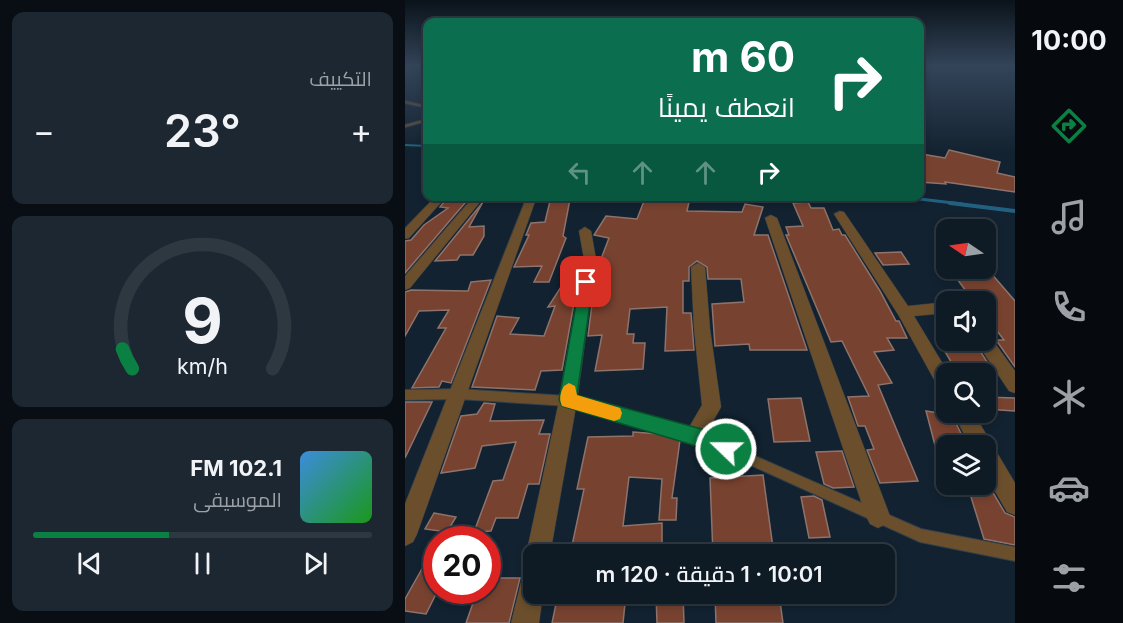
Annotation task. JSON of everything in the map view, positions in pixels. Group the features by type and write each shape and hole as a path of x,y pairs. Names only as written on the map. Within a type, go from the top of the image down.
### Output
{"street":[{"path":"405,235 437,201"},
{"path":"405,285 476,201"},
{"path":"405,534 530,201"},
{"path":"840,214 904,312 936,367"},
{"path":"771,218 878,516"},
{"path":"540,544 568,400 590,258 585,231"},
{"path":"694,436 712,406 702,329 698,267"},
{"path":"904,312 936,308"},
{"path":"991,351 1015,385"},
{"path":"996,472 1015,504"},
{"path":"525,623 529,604"}],"lane":[{"path":"405,102 423,106"},
{"path":"405,126 423,121"},
{"path":"405,395 458,394 568,400 694,436 920,535 1015,554"}],"building":[{"path":"949,150 1000,162 997,173 1015,177 1015,192 945,182 946,184 924,182 924,154 945,158"},
{"path":"445,201 467,201 405,273 405,241 411,240 424,225 448,208 440,207"},
{"path":"550,201 570,201 563,236 566,238 549,282 534,282 542,266 514,267 529,235 526,235 531,223 545,222"},
{"path":"644,201 689,202 687,211 742,212 745,204 763,207 754,235 768,235 807,350 750,350 749,344 715,346 712,304 744,302 741,279 708,279 707,267 697,261 689,267 689,281 683,281 683,313 691,313 694,350 665,351 667,307 630,309 627,334 634,334 633,343 645,343 643,369 595,371 602,335 588,336 596,272 609,238 594,235 606,216 637,219"},
{"path":"483,202 469,227 484,226 484,236 473,255 460,255 457,260 435,261"},
{"path":"808,202 811,208 824,208 833,230 839,229 842,235 845,235 896,321 899,321 907,338 887,338 894,350 874,352 892,383 878,385 918,481 880,483 867,450 874,449 865,426 858,426 848,397 869,396 842,341 831,342 786,235 789,235 786,227 803,226 793,203"},
{"path":"901,252 909,264 883,265 875,253"},
{"path":"957,279 996,279 1015,301 1015,367 996,340 1004,340 996,329 996,291 966,291"},
{"path":"491,280 451,383 442,381 439,387 412,388 446,328 438,328 449,310 419,311 405,336 405,292 411,290 468,291 471,282"},
{"path":"561,287 577,287 562,370 541,371 535,390 472,387 497,316 519,318 510,334 544,336 555,306 548,307"},
{"path":"945,351 980,351 988,363 952,363"},
{"path":"996,397 1015,398 1015,411 996,410"},
{"path":"801,398 810,441 774,442 768,399"},
{"path":"405,402 432,402 405,458"},
{"path":"484,403 495,404 490,421 544,420 539,434 550,434 539,484 528,484 518,518 496,518 493,526 476,526 493,481 503,480 516,442 482,446 475,468 441,473 461,416 477,414"},
{"path":"926,411 936,413 936,423 956,423 962,435 936,435 936,449"},
{"path":"633,432 660,434 680,440 672,498 677,498 676,520 659,520 662,479 629,477 623,526 662,523 662,544 572,544 584,489 577,489 588,437 633,436"},
{"path":"842,451 854,487 833,488 824,484 816,452"},
{"path":"763,475 772,544 713,544 710,478"},
{"path":"970,495 994,495 1005,513 1015,517 1015,545 984,539"},
{"path":"814,496 822,500 830,537 809,538 801,497"},
{"path":"434,513 456,517 451,526 427,526"},
{"path":"423,567 423,604 431,604 426,614 405,611 405,599"},
{"path":"501,578 520,578 509,623 466,623 473,604 501,604"},
{"path":"556,604 625,604 623,623 552,623"},
{"path":"656,604 683,604 684,623 657,623"},
{"path":"715,604 780,604 783,623 716,623"}],"waterway":[{"path":"405,145 423,146"},
{"path":"924,200 962,204"},
{"path":"950,203 1015,211"}],"slow traffic":[{"path":"569,391 568,400 614,413"}],"route":[{"path":"586,282 568,400 705,439 726,449"}]}
